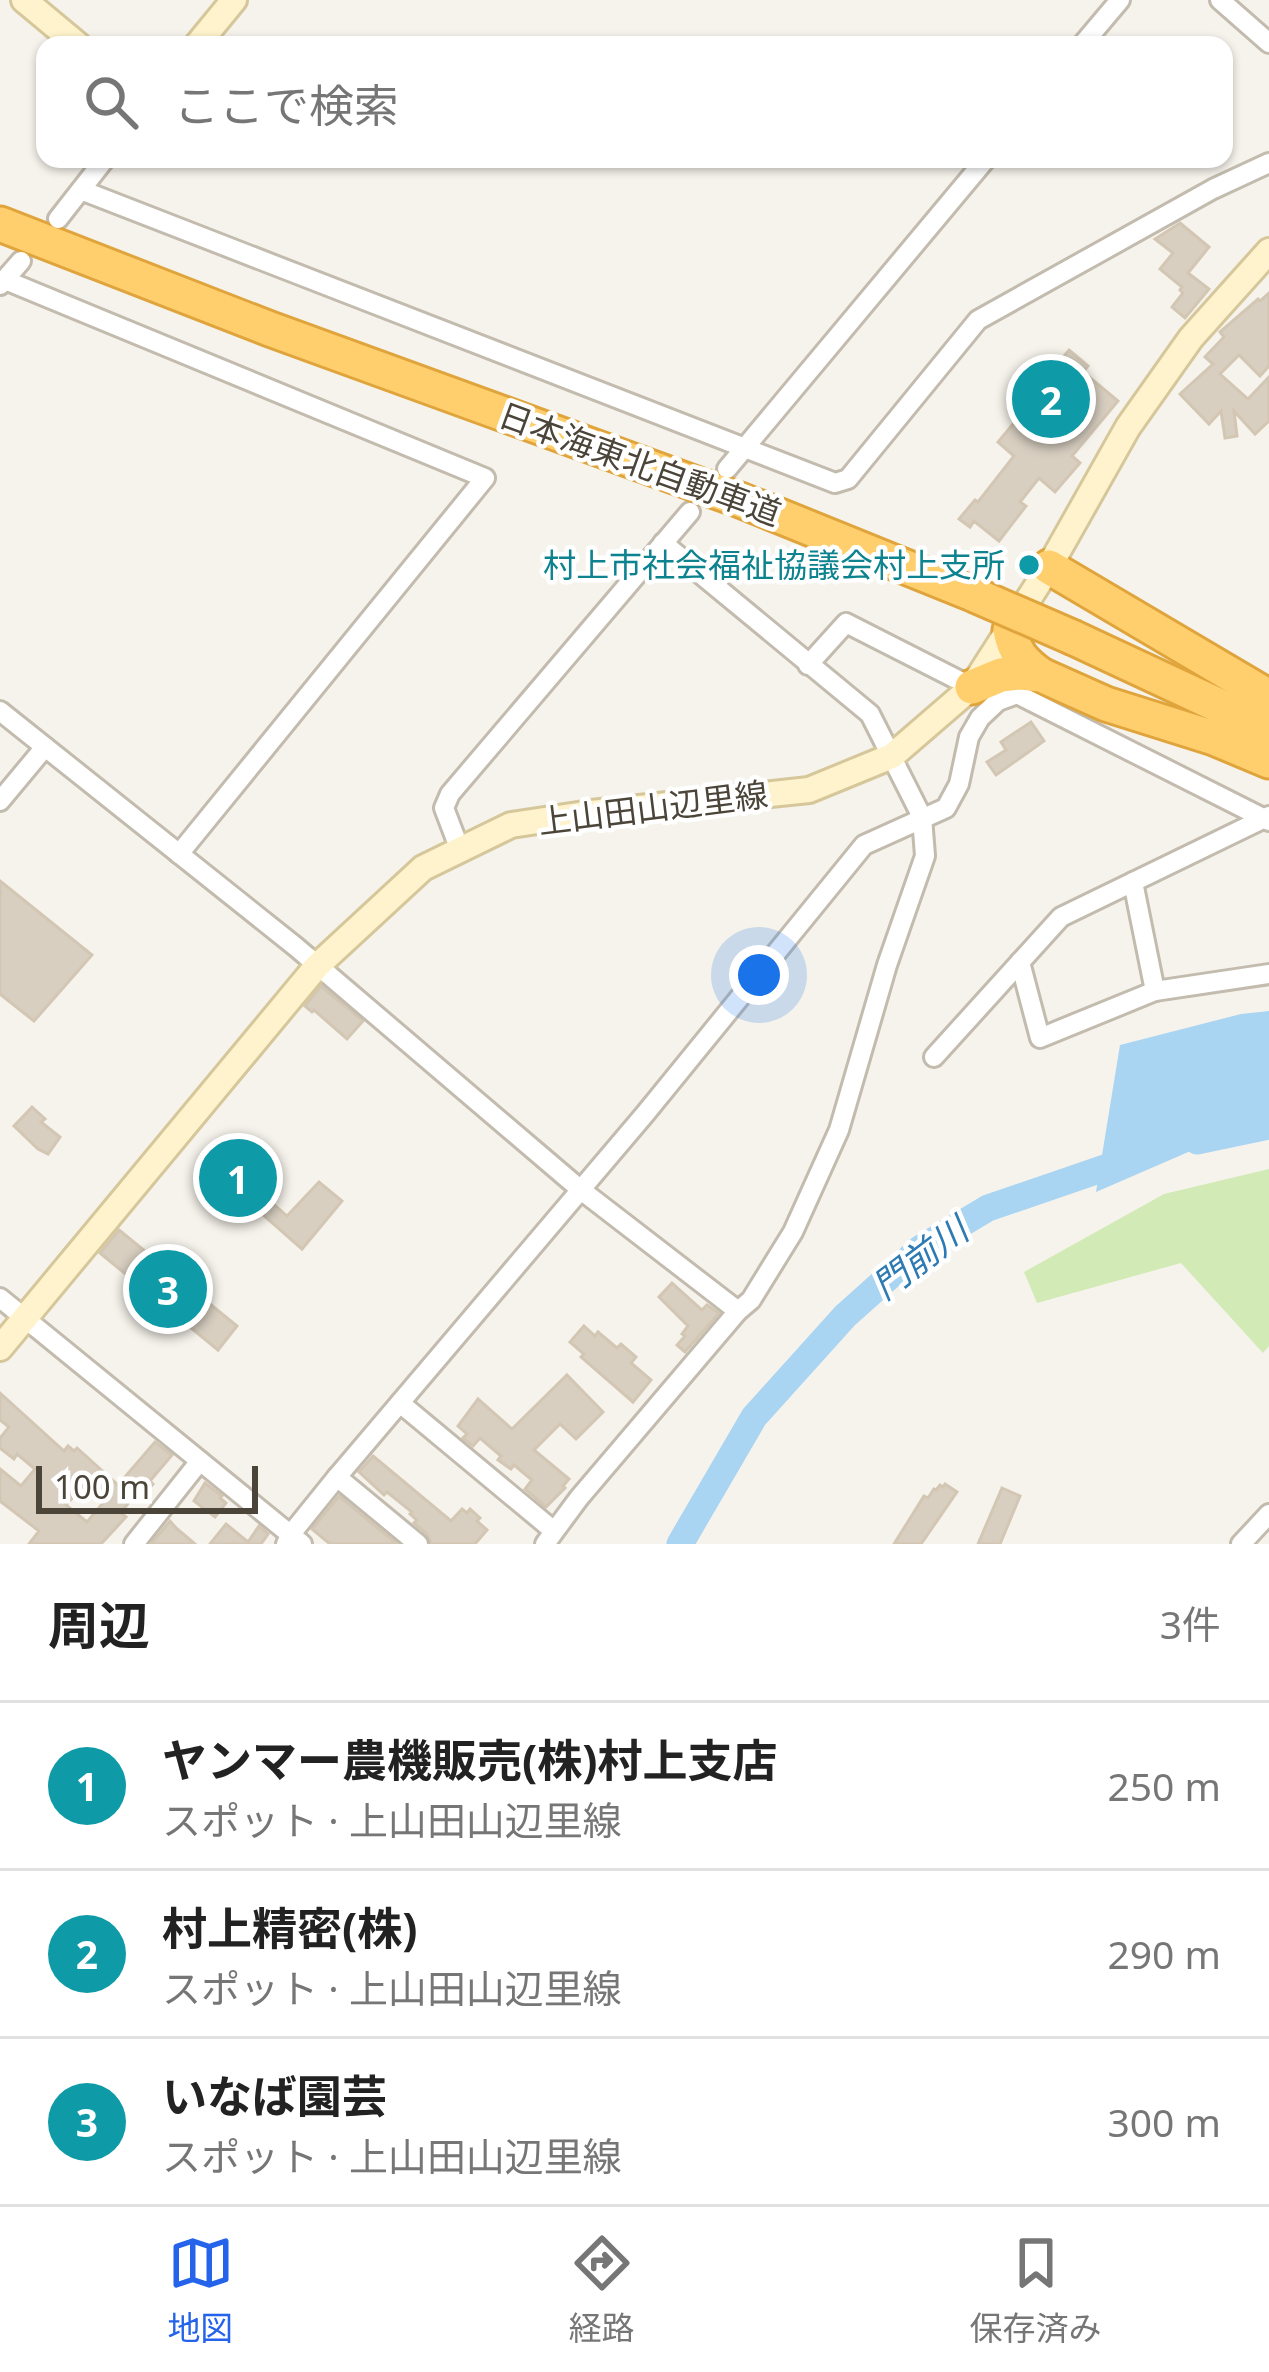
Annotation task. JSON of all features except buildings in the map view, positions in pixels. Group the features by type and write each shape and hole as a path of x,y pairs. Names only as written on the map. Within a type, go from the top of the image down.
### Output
{"highway":[{"name":"日本海東北自動車道","path":"0,224 270,329 740,500 1074,638 1269,729"},
{"path":"1049,567 1269,697"},
{"path":"1010,630 1023,662 1041,675 1106,704 1269,760"},
{"path":"972,687 1001,675 1041,675"}],"main road":[{"path":"24,0 67,36"},
{"path":"204,36 234,0"},
{"name":"上山田山辺里線","path":"0,1348 317,966 423,868 511,825 809,790 892,756 972,687 1049,567 1127,427 1191,338 1269,251"}],"street":[{"path":"1090,36 1120,0"},
{"path":"1220,0 1269,43"},
{"path":"81,190 835,483 848,479 977,320 1269,163"},
{"path":"58,219 98,168"},
{"path":"727,469 978,168"},
{"path":"21,261 2,283 484,478 179,854"},
{"path":"460,850 444,808 450,794 690,512"},
{"path":"400,1403 549,1538 751,1300 793,1232 839,1130 887,965 925,856 922,817 870,713 663,543"},
{"path":"808,665 846,622 972,687"},
{"path":"0,1298 293,1541 337,1477 581,1190 864,844 946,808 959,784 969,737 998,701 1018,694 1267,819"},
{"path":"0,711 317,966 581,1190 738,1311"},
{"path":"0,801 45,747"},
{"path":"934,1057 1060,917 1267,819"},
{"path":"1133,882 1155,991"},
{"path":"1021,962 1040,1038 1155,991 1269,974"},
{"path":"134,1544 200,1461"},
{"path":"337,1477 418,1544"},
{"path":"1241,1544 1269,1514"}],"green space":[{"path":"1269,1169 1269,1346 1263,1353 1181,1263 1037,1303 1024,1272 1164,1194"}],"water":[{"path":"1269,1011 1269,1117 1096,1192 1120,1045"}],"waterway":[{"name":"門前川","path":"1197,1141 1269,1126"},
{"name":"門前川","path":"680,1544 754,1417 845,1316 921,1248 988,1208 1131,1159"}],"place":[{"name":"村上精密(株)","path":"1051,399"},
{"name":"村上市社会福祉協議会村上支所","path":"1029,565"},
{"name":"ヤンマー農機販売(株)村上支店","path":"238,1178"},
{"name":"いなば園芸","path":"168,1289"}]}
